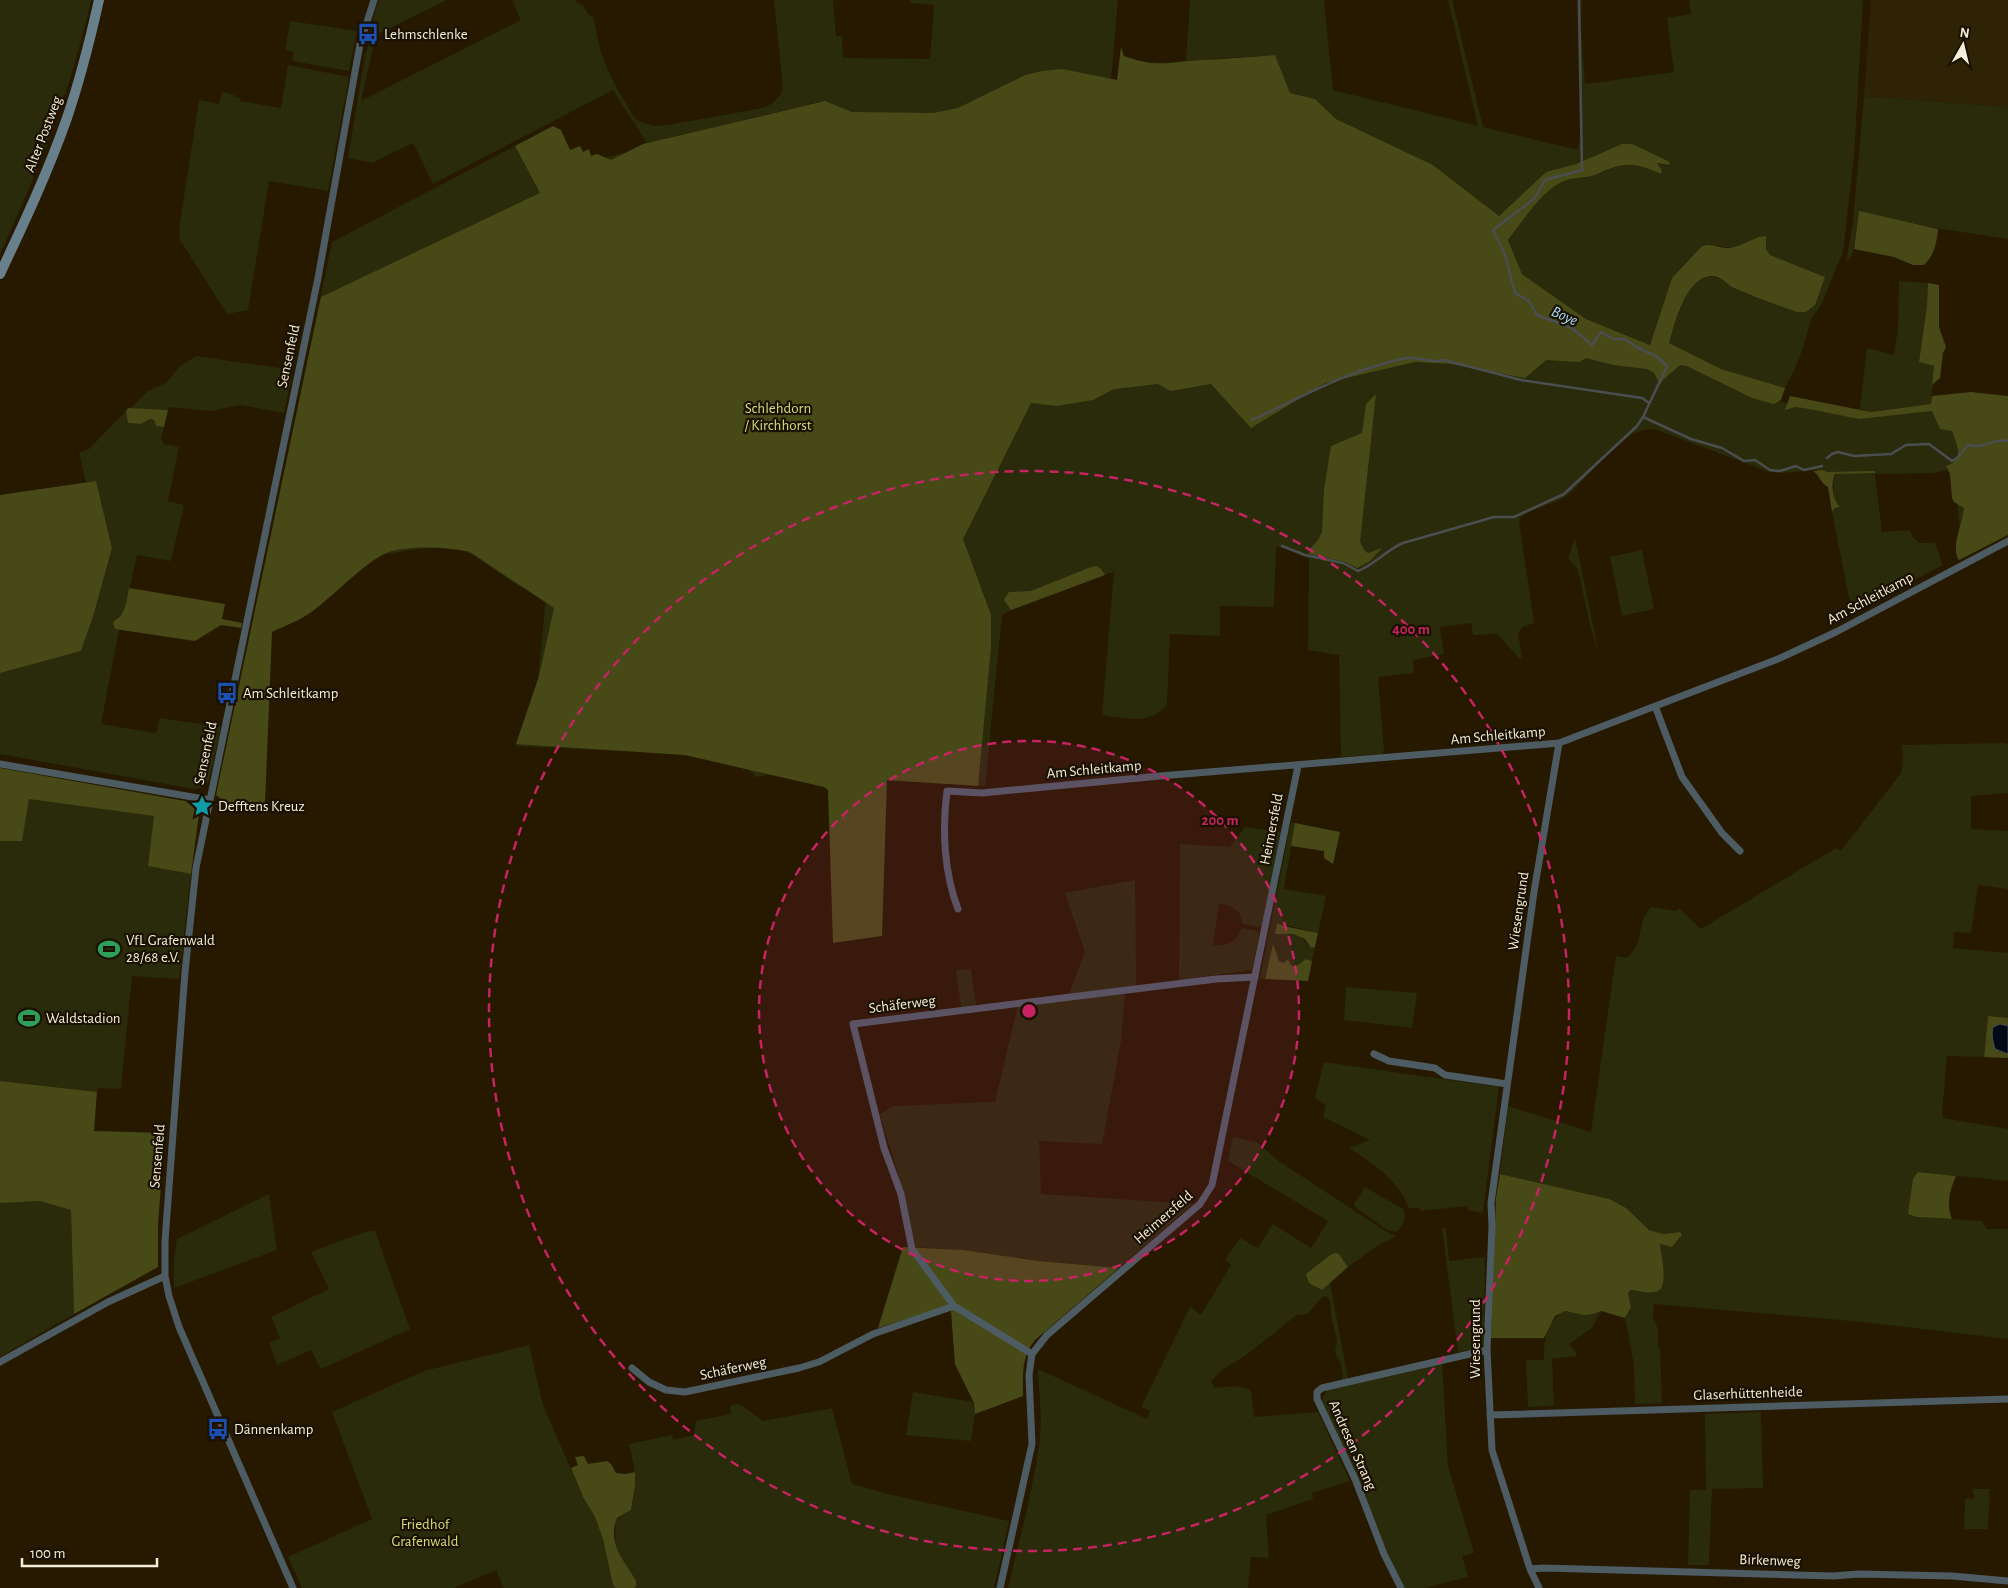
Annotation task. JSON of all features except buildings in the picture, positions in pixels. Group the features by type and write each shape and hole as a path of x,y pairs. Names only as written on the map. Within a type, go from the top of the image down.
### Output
{"main road":[{"name":"Alter Postweg","path":"0,274 33,202 66,121 100,0"}],"street":[{"name":"Sensenfeld","path":"293,1588 179,1328 165,1276 167,1206 186,963 196,868 318,278 360,44 374,0"},
{"name":"Am Schleitkamp","path":"958,909 952,892 948,869 944,813 947,791 982,793 1160,776 1559,743 1778,659 1836,632 2008,541"},
{"path":"1655,706 1682,777 1722,833 1740,851"},
{"name":"Wiesengrund","path":"1539,1588 1530,1569 1492,1450 1487,1350 1492,1226 1490,1203 1534,892 1559,743"},
{"path":"0,764 210,800"},
{"name":"Heimersfeld","path":"1032,1354 1047,1335 1200,1204 1208,1192 1214,1178 1298,766"},
{"name":"Schäferweg","path":"1032,1354 954,1306 912,1250 901,1194 884,1148 853,1024 1197,981 1256,976"},
{"path":"1374,1054 1389,1061 1435,1068 1445,1076 1507,1084"},
{"path":"0,1362 108,1302 165,1276"},
{"name":"Schäferweg","path":"632,1368 649,1382 666,1390 686,1392 820,1362 873,1334 954,1306"},
{"name":"Andresen Strang","path":"1401,1588 1384,1554 1355,1479 1317,1399 1317,1392 1322,1388 1487,1350"},
{"path":"1000,1588 1032,1444 1029,1375 1032,1354"},
{"name":"Glaserhüttenheide","path":"1490,1415 2008,1399"},
{"name":"Birkenweg","path":"1530,1569 1833,1576 1859,1574 1952,1576 2008,1581"}],"shaded area":[{"path":"1871,0 2008,0 2008,107 1864,96"},
{"path":"2000,1024 2008,1026 2008,1054 1995,1049 1994,1046 1993,1027"}],"green space":[{"path":"0,0 91,0 74,65 53,129 28,192 0,254"},
{"name":"Schlehdorn / Kirchhorst","path":"379,0 447,0 376,35 361,101 521,20 512,0 575,0 583,5 588,14 593,17 601,53 614,83 635,119 654,126 763,108 773,103 783,89 774,0 833,0 836,36 842,36 843,58 930,59 934,5 910,3 910,0 1118,0 1111,80 1098,77 1025,75 993,91 1527,295 1758,394 1785,403 1811,406 1858,418 1975,400 1963,556 1954,474 1957,468 1934,473 1875,474 1882,532 1910,530 1912,536 1919,543 1935,543 1943,565 1852,613 1832,512 1835,508 1839,507 1834,499 1833,478 1837,474 1817,470 1769,472 1657,430 1645,429 1634,434 1610,452 1565,497 1527,513 1519,521 1534,623 1523,627 1518,633 1522,657 1519,658 1497,634 1473,635 1471,623 1440,627 1444,654 1413,660 1414,673 1378,677 1384,749 1382,754 1341,757 1339,655 1308,650 1309,559 1284,548 1276,547 1274,607 1220,606 1220,636 1170,634 1167,705 1160,712 1144,718 1129,719 1102,715 1114,572 1008,605 1011,610 1002,615 985,786 774,774 754,777 746,767 718,758 647,750 623,751 515,746 536,699 546,598 518,586 475,556 459,549 442,547 381,555 352,573 328,598 312,611 299,618 271,627 250,638 332,242 515,146 537,188 592,160 645,149 824,101 647,143 613,90 433,184 413,143 372,163 348,158 365,55"},
{"path":"1190,0 1324,0 1333,90 1478,126 1448,0 1452,0 1483,127 1578,150 1580,137 1577,0 1582,0 1581,27 1585,84 1674,72 1667,18 1691,14 1689,0 1863,0 1854,157 1843,252 1821,305 1811,319 1795,369 1785,388 1721,369 1669,343 1685,298 1692,287 1700,280 1709,276 1720,279 1754,296 1825,277 1770,255 1766,249 1766,237 1759,237 1736,247 1709,245 1701,247 1672,278 1650,345 1586,319 1522,274 1508,240 1547,192 1564,181 1597,175 1623,165 1641,166 1661,174 1662,171 1657,163 1667,166 1666,160 1657,156 1610,149 1576,164 1546,172 1499,216 1433,165 1336,119 1315,99 1290,93 1275,55 1186,61"},
{"path":"290,21 357,31 349,71 292,61 294,52 285,50"},
{"name":"Schlehdorn / Kirchhorst","path":"1121,47 1124,56 1154,63 1275,55 1290,93 1315,99 1336,119 1433,165 1499,216 1546,172 1576,164 1622,144 1632,144 1666,160 1670,163 1669,165 1657,163 1662,171 1661,174 1641,166 1623,165 1595,175 1564,181 1548,192 1533,207 1508,240 1522,274 1586,319 1650,345 1672,278 1701,247 1708,245 1732,248 1765,236 1766,249 1770,255 1825,277 1815,305 1806,312 1797,312 1740,291 1718,277 1703,278 1695,284 1683,302 1669,343 1721,369 1785,388 1781,400 1774,404 1752,398 1687,366 1680,365 1660,385 1654,373 1647,369 1613,365 1586,358 1579,362 1546,360 1525,378 1451,364 1415,362 1325,383 1251,428 1211,384 1170,391 1158,384 1114,389 1093,400 1057,406 1031,403 963,539 991,615 991,647 978,786 887,780 882,936 833,943 828,790 824,787 685,755 516,744 539,676 554,608 470,552 450,549 413,548 401,549 382,555 363,568 310,613 272,632 265,803 239,805 227,803 216,795 321,297 540,193 515,146 553,126 561,130 570,150 580,146 583,152 589,149 591,156 597,154 611,160 643,144 825,101 852,112 933,113 958,108 1025,75 1042,71 1062,69 1117,80"},
{"path":"288,65 349,77 328,191 269,181 248,310 227,314 180,240 179,229 199,100 219,104 222,92 240,98 240,101 281,108"},
{"path":"1864,96 2008,107 2008,239 1936,228 1859,212 1853,252 1846,262 1853,222"},
{"path":"1859,211 1938,229 1933,253 1924,265 1913,265 1894,257 1854,249"},
{"path":"1899,281 1928,283 1927,305 1919,361 1934,366 1931,404 1871,412 1860,409 1867,348 1894,355 1898,328"},
{"path":"1928,283 1939,285 1939,327 1946,347 1943,353 1940,378 1932,385 1934,366 1919,362"},
{"path":"196,356 293,370 284,413 240,405 211,411 169,407 168,410 154,411 131,408 148,391 166,383 179,367"},
{"path":"1971,392 2008,396 2008,535 1959,560 1956,542 1964,508 1954,502 1952,498 1950,474 1946,466 1956,460 1958,452 1952,431 1940,429 1932,411 1859,419 1804,408 1795,407 1785,410 1790,396 1871,412 1931,404 1932,396"},
{"path":"1376,394 1360,542 1368,553 1382,548 1370,561 1357,568 1345,562 1309,554 1310,549 1322,532 1324,490 1331,446 1362,433 1366,404"},
{"path":"128,408 168,410 164,427 156,426 154,420 150,419 141,424 128,423 126,411"},
{"path":"126,411 128,423 141,424 150,419 154,420 157,426 164,427 161,439 164,444 179,447 168,501 184,505 171,561 137,555 124,613 115,629 119,630 101,724 156,733 160,718 221,727 209,781 201,788 194,789 0,754 0,673 81,651 93,617 112,548 96,481 86,482 79,453 89,449"},
{"path":"1822,470 1827,472 1875,471 1875,473 1835,474 1833,478 1833,492 1840,507 1835,508 1832,512 1828,487 1813,471"},
{"path":"96,481 112,548 93,617 81,651 0,673 0,495"},
{"path":"1575,538 1599,654 1591,629 1578,570 1568,558"},
{"path":"1642,550 1654,609 1622,616 1610,557"},
{"path":"1097,566 1105,575 1011,610 1004,600 1009,592 1031,591"},
{"path":"129,588 225,604 222,619 242,623 241,628 221,625 195,641 115,629 113,622 123,612"},
{"path":"2008,744 2008,793 1971,796 1971,829 2008,831 2008,889 1978,885 1971,933 1954,932 1953,948 2008,953 2008,1018 1988,1016 1984,1057 1947,1056 1942,1114 1943,1118 2008,1129 2008,1181 1918,1172 1917,1217 1982,1221 1987,1229 2008,1229 2008,1339 1863,1322 1654,1304 1653,1318 1658,1329 1658,1347 1660,1347 1662,1403 1635,1404 1634,1365 1625,1318 1631,1307 1628,1292 1630,1290 1655,1292 1661,1288 1664,1276 1659,1244 1672,1247 1680,1239 1677,1232 1663,1234 1649,1230 1609,1199 1500,1174 1508,1106 1591,1132 1616,956 1627,958 1634,949 1639,939 1645,915 1652,907 1676,911 1679,908 1701,929 1836,848 1841,851 1901,773 1903,762 1902,745"},
{"path":"0,768 185,801 193,806 199,814 191,874 148,866 154,816 29,799 22,841 0,841"},
{"path":"29,798 155,816 148,866 191,874 179,979 132,976 121,1089 98,1088 97,1092 0,1081 0,841 22,840"},
{"path":"1291,822 1295,823 1284,889 1326,896 1318,933 1278,923 1280,934 1298,936 1311,948 1315,947 1312,961 1306,959 1295,967 1291,965 1290,960 1284,963 1279,961 1273,945 1265,979 1260,978"},
{"path":"1295,823 1340,832 1333,864 1324,858 1324,851 1291,846"},
{"path":"1245,827 1281,832 1262,925 1259,927 1243,924 1236,909 1219,903 1213,945 1223,945 1231,942 1237,937 1242,928 1258,931 1259,935 1252,970 1179,980 1180,844 1230,847"},
{"path":"1135,880 1136,986 1069,994 1085,952 1065,893"},
{"path":"1277,923 1318,933 1315,947 1311,948 1305,939 1294,934 1275,934"},
{"path":"1273,944 1279,961 1284,963 1288,959 1291,965 1295,967 1306,959 1312,961 1308,981 1265,979"},
{"path":"971,969 976,1005 961,1007 956,970"},
{"path":"1346,987 1417,993 1412,1028 1344,1020"},
{"path":"1125,993 1121,1041 1102,1144 1039,1141 1041,1194 1193,1204 1119,1268 1038,1261 964,1250 915,1247 899,1176 880,1115 893,1106 995,1102 1018,1005"},
{"path":"1988,1016 2008,1018 2008,1026 2000,1024 1998,1051 2008,1054 2008,1058 1984,1057"},
{"path":"1324,1062 1499,1087 1483,1213 1468,1210 1467,1206 1420,1211 1420,1208 1409,1208 1392,1181 1349,1148 1370,1140 1323,1117 1326,1105 1315,1098"},
{"path":"0,1081 97,1092 94,1131 165,1133 158,1224 158,1267 74,1314 71,1210 40,1201 0,1203"},
{"path":"1233,1137 1256,1142 1280,1162 1390,1234 1397,1236 1377,1246 1348,1267 1339,1254 1321,1290 1330,1283 1348,1379 1342,1380 1341,1364 1335,1352 1337,1339 1331,1317 1330,1300 1325,1296 1318,1301 1310,1312 1302,1315 1298,1314 1245,1356 1222,1370 1211,1382 1215,1388 1237,1386 1251,1390 1254,1417 1318,1412 1350,1481 1312,1493 1313,1499 1266,1515 1269,1558 1251,1557 1248,1588 1008,1588 1029,1500 1039,1446 1041,1417 1038,1369 1147,1419 1150,1411 1141,1407 1190,1307 1201,1315 1231,1265 1225,1260 1240,1238 1258,1248 1273,1224 1311,1248 1328,1221 1228,1161"},
{"path":"1918,1172 1956,1176 1950,1198 1949,1209 1952,1219 1917,1217 1908,1214 1913,1179"},
{"path":"1500,1174 1609,1199 1626,1208 1649,1230 1663,1234 1680,1232 1682,1235 1672,1247 1660,1244 1664,1276 1661,1288 1651,1293 1630,1290 1628,1293 1631,1307 1625,1318 1601,1311 1584,1315 1565,1311 1555,1316 1544,1338 1491,1338 1496,1198"},
{"path":"1365,1187 1403,1209 1405,1215 1404,1222 1396,1232 1387,1230 1355,1207 1354,1204"},
{"path":"269,1194 277,1250 174,1288 174,1260 177,1239"},
{"path":"40,1201 71,1210 74,1314 0,1357 0,1203"},
{"path":"1442,1228 1446,1228 1449,1261 1485,1257 1484,1343 1481,1348 1458,1352"},
{"path":"368,1231 375,1231 410,1329 321,1369 311,1350 277,1365 269,1343 280,1338 271,1317 329,1289 311,1252"},
{"path":"903,1247 964,1250 1038,1261 1119,1268 1030,1346 1023,1374 1023,1396 975,1414 974,1403 955,1364 951,1311 947,1306 878,1328"},
{"path":"1339,1254 1348,1267 1322,1290 1309,1283 1306,1274 1330,1255"},
{"path":"1565,1311 1587,1313 1601,1311 1592,1328 1569,1344 1576,1352 1576,1356 1552,1359 1554,1406 1528,1407 1526,1360 1544,1360 1544,1345 1547,1332 1553,1320"},
{"name":"Friedhof Grafenwald","path":"529,1345 543,1405 583,1497 595,1517 603,1539 613,1585 616,1588 504,1588 496,1570 454,1588 302,1588 288,1557 372,1519 332,1412 424,1371"},
{"path":"1442,1363 1448,1466 1474,1553 1462,1556 1468,1577 1424,1588 1403,1588 1321,1401 1327,1390"},
{"path":"913,1392 973,1402 975,1414 971,1441 906,1435"},
{"path":"737,1404 763,1421 832,1408 852,1484 1009,1521 994,1588 634,1588 636,1581 615,1548 616,1520 631,1510 634,1493 634,1469 629,1444 672,1435 673,1440 694,1435 696,1421 731,1414 730,1406"},
{"path":"1761,1412 1763,1488 1712,1489 1709,1565 1688,1565 1690,1490 1706,1490 1705,1414"},
{"path":"584,1456 588,1464 607,1461 616,1473 626,1474 635,1472 635,1487 631,1510 617,1518 614,1528 615,1544 636,1581 634,1588 616,1588 613,1585 603,1539 595,1517 583,1497 571,1468 578,1465 575,1457"},
{"path":"1973,1489 1990,1489 1988,1529 1964,1529 1965,1499 1971,1500 1975,1497 1972,1492"}],"waterway":[{"name":"Boye","path":"1579,0 1582,170 1545,180 1535,198 1493,230 1505,255 1515,293 1529,301 1537,315 1572,328 1592,345 1601,332 1613,339 1625,339 1636,347 1656,356 1667,366 1643,417 1691,439 1722,448 1744,461 1755,460 1770,470 1780,471 1796,466 1804,470 1822,466"},
{"path":"1252,420 1346,376 1406,358 1434,361 1444,360 1521,380 1642,398 1649,403"},
{"path":"1282,546 1305,555 1343,563 1358,571 1403,543 1494,517 1514,517 1564,494 1637,426 1643,417"},
{"name":"Boye","path":"1827,458 1838,452 1854,456 1891,454 1906,445 1929,444 1952,461 1968,445 1979,446 2003,440 2008,441"}],"place":[{"name":"Lehmschlenke","path":"368,34"},
{"name":"Am Schleitkamp","path":"227,693"},
{"name":"Defftens Kreuz","path":"202,806"},
{"name":"VfL Grafenwald 28/68 e.V.","path":"109,949"},
{"name":"Waldstadion","path":"29,1018"},
{"name":"Dännenkamp","path":"218,1429"}]}
